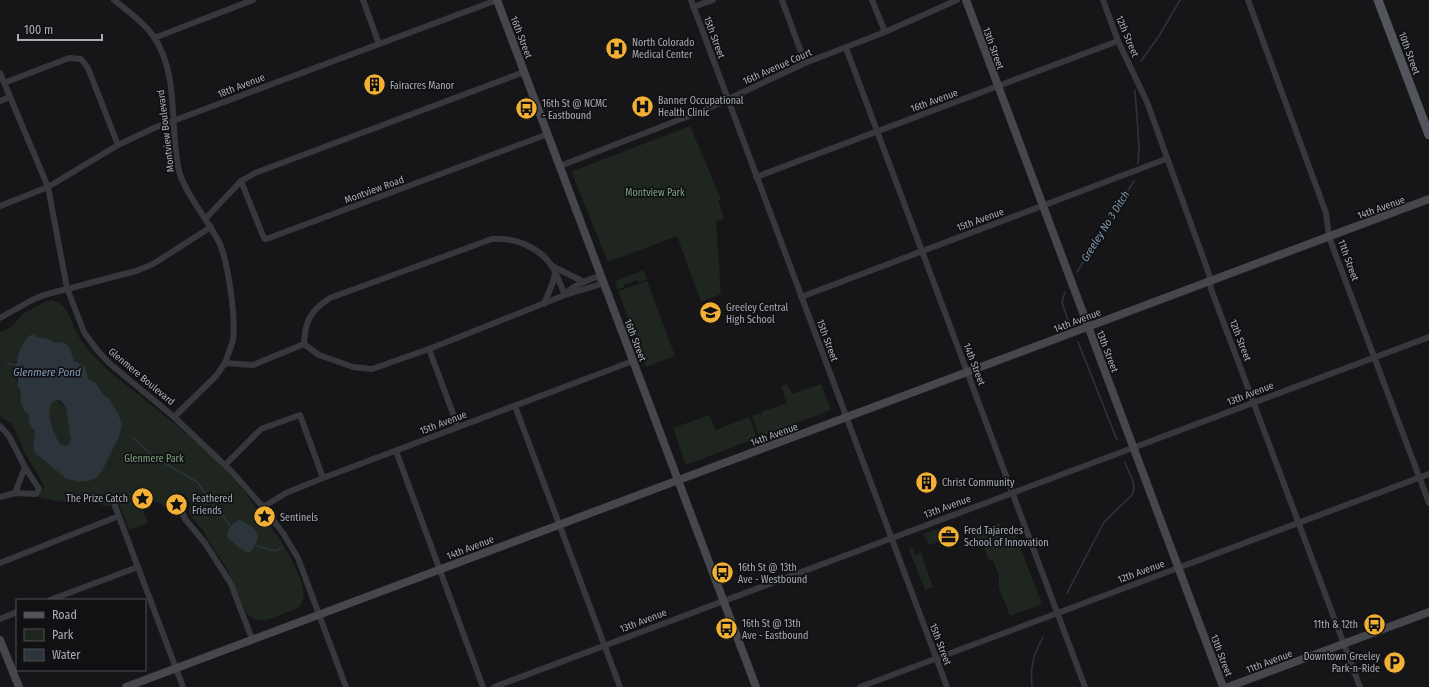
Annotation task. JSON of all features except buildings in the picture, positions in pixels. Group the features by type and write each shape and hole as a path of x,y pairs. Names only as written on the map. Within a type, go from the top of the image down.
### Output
{"main road":[{"name":"10th Street","path":"1378,0 1429,136"}],"street":[{"name":"Montview Boulevard","path":"114,0 144,25 154,38 166,66 170,81 172,121 181,177 211,227 222,251 233,312 232,341 225,363"},
{"path":"154,38 253,0"},
{"path":"363,0 379,44"},
{"name":"18th Avenue","path":"0,206 48,187 118,145 172,121 497,0"},
{"name":"16th Street","path":"497,0 756,687"},
{"name":"15th Street","path":"691,0 947,687"},
{"path":"693,7 713,0"},
{"path":"782,0 805,63"},
{"path":"872,0 885,32"},
{"name":"16th Avenue Court","path":"560,166 727,100 805,63 885,32 957,0"},
{"name":"13th Street","path":"966,0 1223,687"},
{"name":"12th Street","path":"1103,0 1118,41 1140,85 1207,270 1209,282 1360,687"},
{"name":"11th Street","path":"1248,0 1326,213 1329,237 1429,503"},
{"name":"16th Avenue","path":"756,177 1118,41"},
{"name":"14th Street","path":"846,48 1085,687"},
{"path":"4,83 69,58 81,59 88,68 118,145"},
{"path":"206,218 241,181 255,173 524,72"},
{"name":"Glenmere Boulevard","path":"0,73 32,145 48,187 67,288 84,332 97,350 114,367 174,417 225,465 263,507 293,548 320,614 346,687"},
{"path":"0,101 10,97"},
{"name":"Montview Road","path":"241,181 263,236 265,238 269,238 548,134"},
{"name":"15th Avenue","path":"801,297 1043,207 1166,159"},
{"name":"14th Avenue","path":"126,687 1429,199"},
{"path":"0,318 32,300 67,288 136,271 153,264 211,227"},
{"path":"304,344 305,327 308,319 316,308 330,298 481,242 498,238 513,239 530,247 552,266 584,282"},
{"path":"552,266 565,295"},
{"path":"544,304 553,282 555,272"},
{"path":"304,344 319,355 364,369 386,365 565,295 598,285 603,280 596,277 568,291 565,295"},
{"name":"13th Avenue","path":"494,687 1429,337"},
{"path":"174,417 216,376 225,363 253,365 304,344"},
{"path":"429,349 458,427"},
{"name":"15th Avenue","path":"263,507 286,493 323,478 633,361"},
{"path":"515,406 620,687"},
{"path":"225,465 261,429 300,414 323,478"},
{"path":"0,426 16,448 25,467 39,489 36,494 15,493 0,497"},
{"path":"396,450 483,687"},
{"path":"15,493 25,467"},
{"name":"12th Avenue","path":"860,687 1429,474"},
{"path":"179,505 185,519 205,543 231,584 252,639"},
{"path":"115,506 183,687"},
{"path":"0,563 119,516"},
{"path":"53,599 138,567"},
{"path":"0,618 16,612"},
{"name":"11th Avenue","path":"1228,687 1429,612"},
{"path":"0,640 19,687"}],"green space":[{"name":"Montview Park","path":"690,126 721,199 718,201 724,218 716,222 721,294 701,302 677,236 608,262 573,176 573,171"},
{"path":"644,271 647,279 638,282 637,280 624,285 624,287 617,290 616,281"},
{"path":"647,281 675,356 646,367 618,291"},
{"name":"Glenmere Park","path":"52,300 58,303 67,311 81,340 104,366 204,449 244,491 278,537 292,560 300,579 304,594 298,608 264,621 256,620 246,613 227,569 205,535 206,534 189,514 190,501 184,494 175,493 170,495 167,503 169,510 155,502 148,501 140,503 148,523 129,530 119,504 109,506 66,502 38,497 44,488 42,481 25,454 12,424 0,416 0,332 11,327 24,313","holes":["37,337 49,339 56,343 87,373 89,379 96,383 104,395 110,399 117,412 119,437 99,475 84,482 67,479 44,459 39,457 33,447 35,431 30,426 28,413 24,411 16,375 17,360 24,343"]},
{"path":"787,384 792,394 821,384 831,410 760,437 752,416 759,413 761,416 761,412 787,403 781,386"},
{"path":"57,400 66,408 71,440 67,446 60,444 53,430 50,419 50,403"},
{"path":"709,415 716,430 749,417 757,438 686,465 673,428"},
{"path":"999,523 1006,538 1015,534 1042,604 1010,616 999,588 999,576 993,560 989,561 982,542 971,536 972,534"},
{"path":"944,527 946,533 942,534 944,540 929,545 923,534"},
{"path":"912,547 915,555 921,553 933,587 925,590 909,549"}],"water":[{"name":"Glenmere Pond","path":"34,334 37,337 49,339 56,343 59,342 66,345 70,349 74,361 85,367 89,379 96,383 104,395 110,399 119,416 122,426 119,437 102,471 97,477 89,481 79,482 67,479 36,454 33,447 35,431 30,426 28,413 24,411 21,402 20,389 18,388 18,377 15,373 20,350 29,336","holes":["57,400 61,401 66,408 71,440 67,446 60,444 53,429 49,413 51,403"]},
{"path":"240,520 253,527 259,536 254,548 249,553 239,548 227,537 231,526"}],"waterway":[{"name":"Greeley No 3 Ditch","path":"1141,61 1159,36 1180,0"},
{"name":"Greeley No 3 Ditch","path":"1135,90 1139,146 1138,164"},
{"name":"Greeley No 3 Ditch","path":"1077,272 1134,181"},
{"name":"Greeley No 3 Ditch","path":"1065,292 1062,302 1068,321"},
{"name":"Greeley No 3 Ditch","path":"1078,342 1117,440"},
{"path":"7,363 16,365"},
{"path":"133,438 153,456 197,482 231,527"},
{"name":"Greeley No 3 Ditch","path":"1067,593 1104,522 1132,495 1134,489 1133,481 1125,463"},
{"path":"257,546 276,551 282,547"},
{"name":"Greeley No 3 Ditch","path":"1032,687 1031,673 1033,661 1043,637"}],"place":[{"name":"North Colorado Medical Center","path":"617,48"},
{"name":"Fairacres Manor","path":"374,85"},
{"name":"Banner Occupational Health Clinic","path":"643,106"},
{"name":"16th St @ NCMC - Eastbound","path":"527,109"},
{"name":"Greeley Central High School","path":"711,313"},
{"name":"Christ Community","path":"927,482"},
{"name":"The Prize Catch","path":"143,498"},
{"name":"Feathered Friends","path":"177,504"},
{"name":"Sentinels","path":"264,517"},
{"name":"Fred Tajaredes School of Innovation","path":"949,536"},
{"name":"16th St @ 13th Ave - Westbound","path":"723,573"},
{"name":"11th & 12th","path":"1374,624"},
{"name":"16th St @ 13th Ave - Eastbound","path":"727,629"},
{"name":"Downtown Greeley Park-n-Ride","path":"1395,662"}]}
